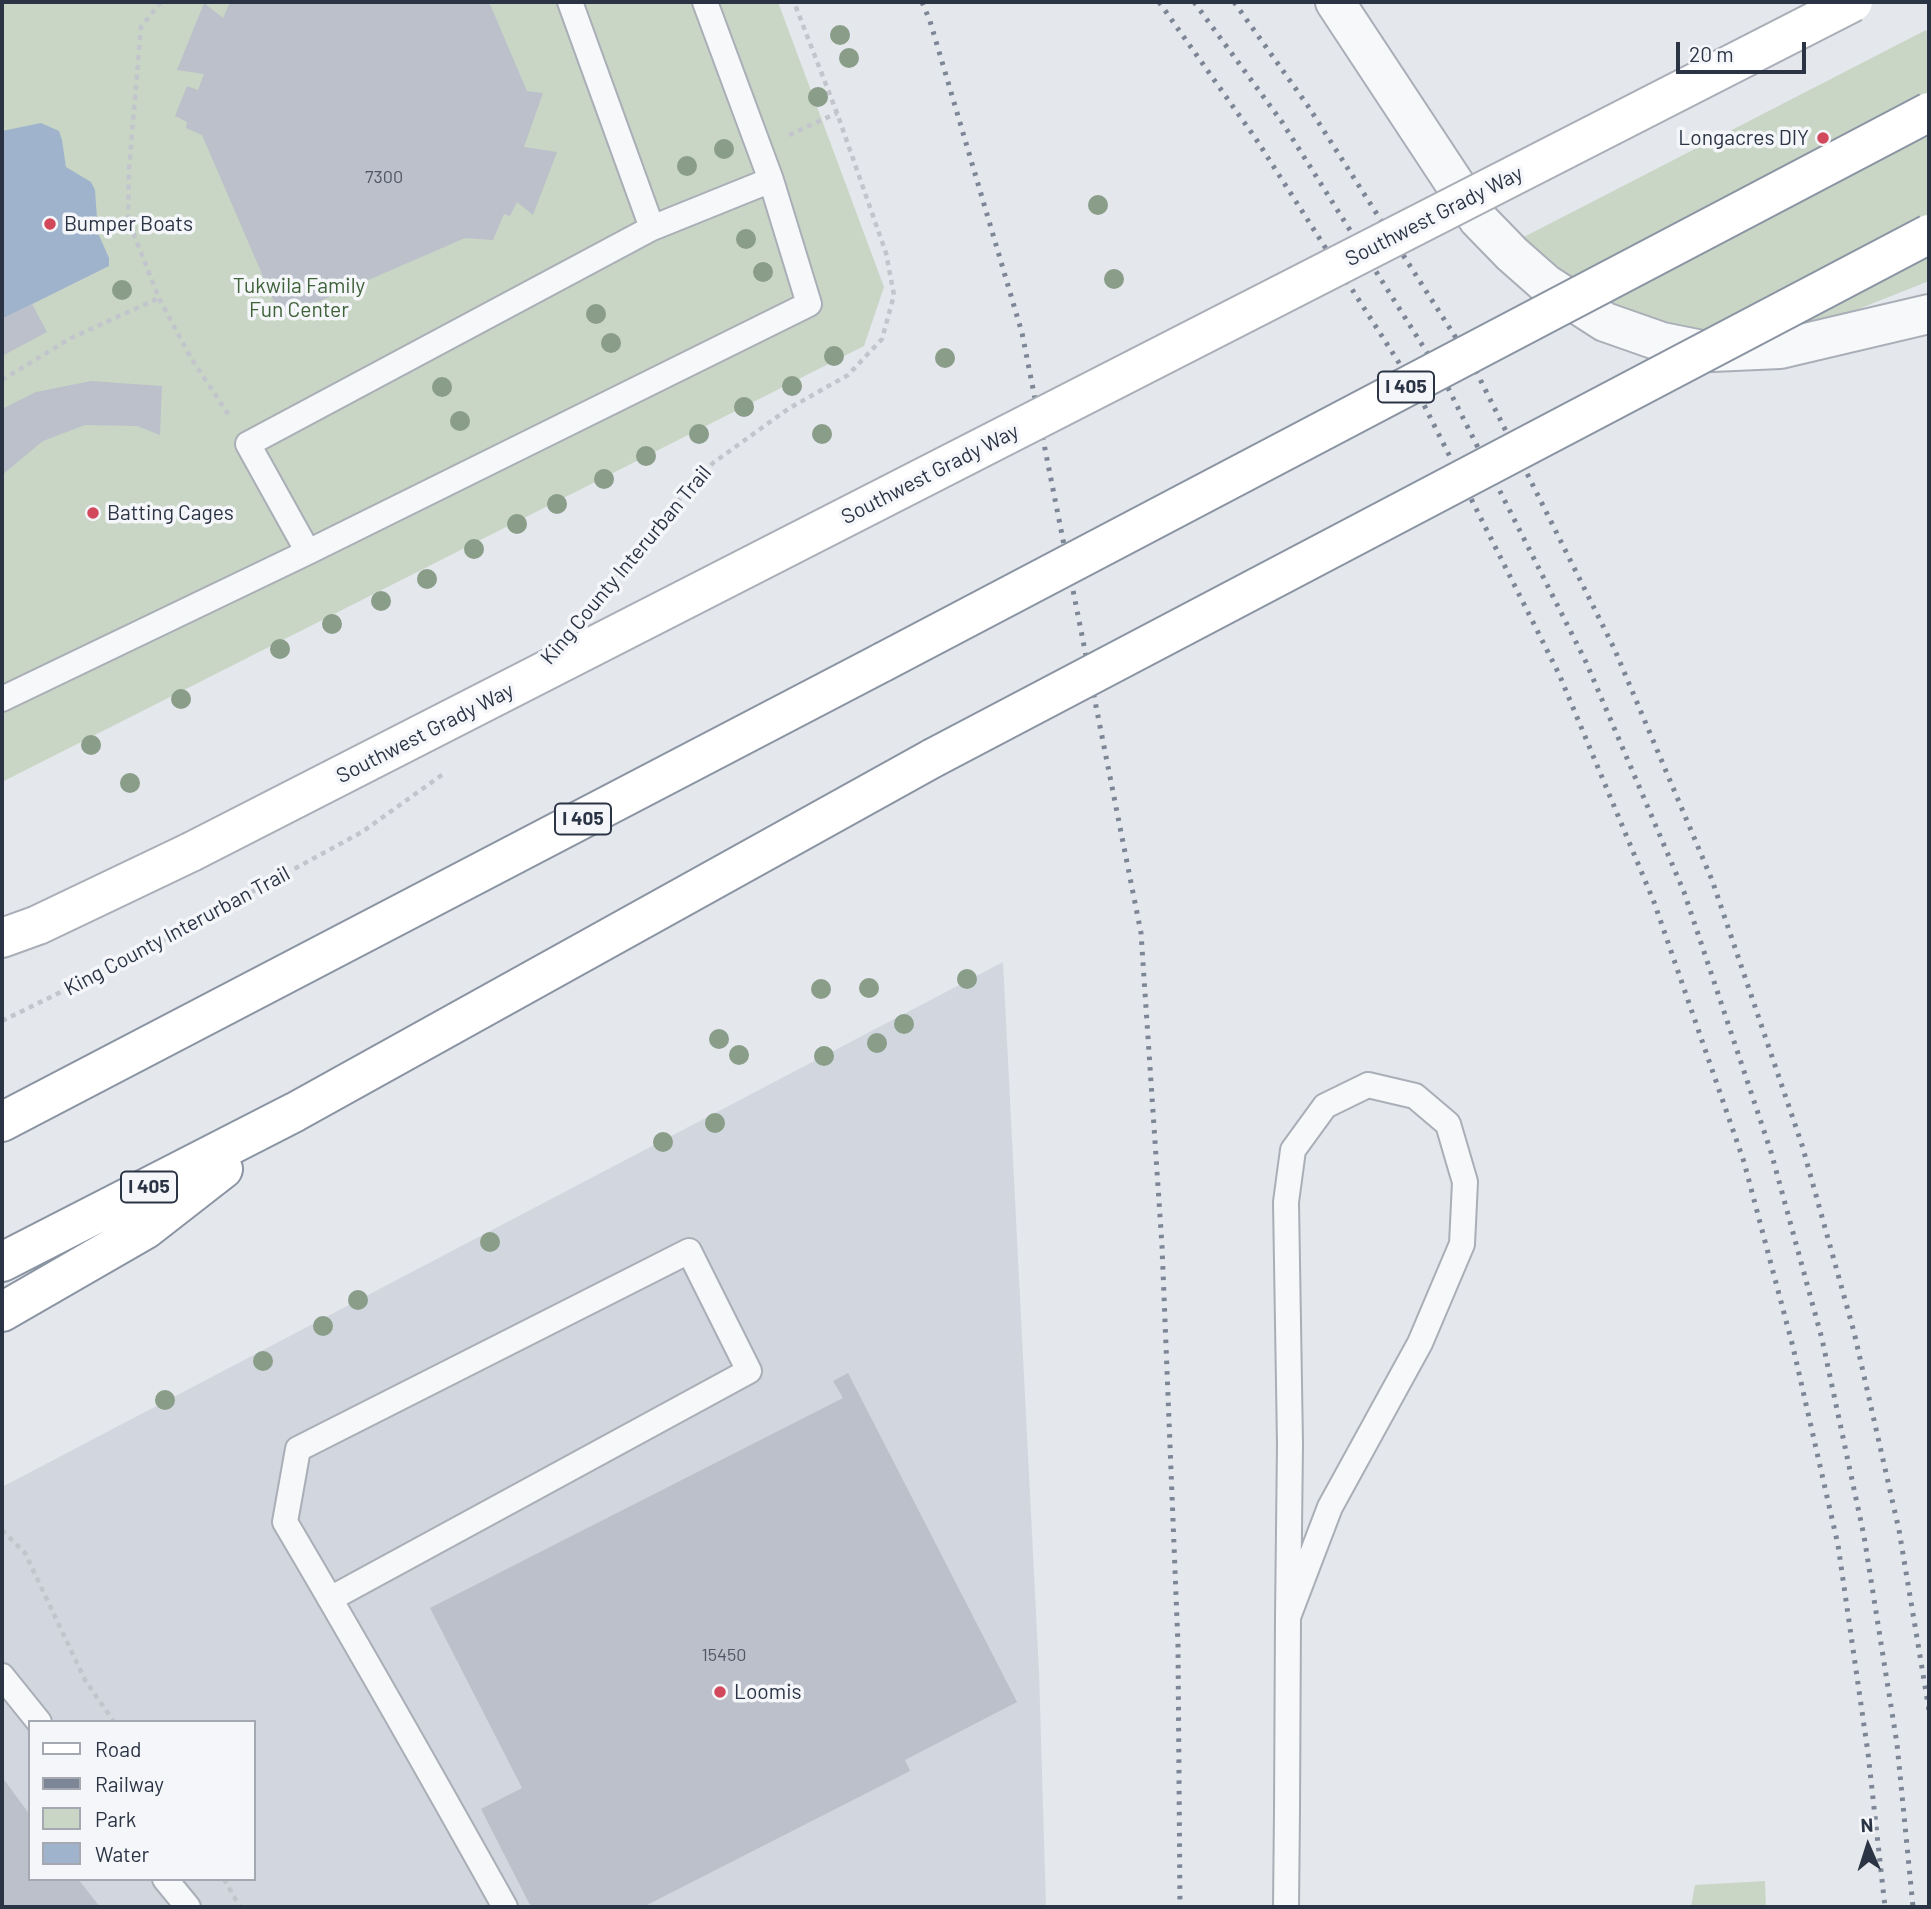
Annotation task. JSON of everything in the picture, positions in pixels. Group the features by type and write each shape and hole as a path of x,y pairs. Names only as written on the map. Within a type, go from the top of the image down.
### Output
{"main road":[{"name":"Southwest Grady Way","path":"2,938 38,925 191,852 1853,2"},
{"name":"I 405","path":"2,1122 1929,112"},
{"name":"I 405","path":"2,1262 295,1112 933,758 1929,234"},
{"path":"2,1095 283,977"},
{"path":"2,1312 145,1229 295,1112"}],"street":[{"path":"1335,2 1478,219 1546,284 1605,323 1662,342 1712,352 1780,349 1929,314"}],"lane":[{"path":"570,2 652,228"},
{"path":"2,699 308,552 809,304 771,180 705,2"},
{"path":"308,552 248,444 652,228 771,180"},
{"path":"1286,1907 1288,1617 1290,1444 1286,1202 1293,1150 1325,1106 1368,1085 1415,1096 1448,1124 1465,1182 1462,1244 1420,1343 1330,1507 1288,1617"},
{"path":"330,1599 749,1371 689,1251 298,1449 285,1522 330,1599 388,1698 505,1907"},
{"path":"2,1675 37,1720"},
{"path":"168,1881 188,1907"}],"path":[{"path":"161,2 141,27 129,169 128,220 159,298 191,358 248,444"},
{"name":"King County Interurban Trail","path":"596,598 648,534 713,463 788,409 848,375 882,339 894,295 886,253 837,113 794,2"},
{"path":"760,149 837,113"},
{"path":"2,380 71,338 159,298"},
{"name":"King County Interurban Trail","path":"2,1021 136,955 362,832 456,764"},
{"path":"2,1530 25,1553 85,1680 113,1720"},
{"path":"225,1881 240,1907"}],"shaded area":[{"path":"1003,962 1039,1672 1046,1907 2,1907 2,1487"}],"green space":[{"name":"Tukwila Family Fun Center","path":"2,2 778,2 884,287 864,346 2,782"},
{"name":"Longacres DIY","path":"1926,30 1929,36 1929,281 1788,337 1705,340 1610,308 1520,239"},
{"path":"1765,1881 1766,1907 1691,1907 1695,1885"}],"water":[{"name":"Bumper Boats","path":"41,123 59,131 66,167 91,182 95,190 98,233 109,258 109,266 2,319 2,131"}],"building":[{"path":"230,2 489,2 527,91 543,93 524,147 557,152 533,215 517,202 510,216 504,214 493,240 465,238 281,318 202,135 186,128 187,122 175,116 187,86 198,90 204,74 177,70 204,3 223,18"},
{"path":"32,304 47,332 4,355 2,319"},
{"path":"91,381 162,386 160,435 137,426 85,425 43,441 2,475 2,409 36,392"},
{"path":"848,1373 1017,1702 905,1760 910,1771 643,1907 531,1907 481,1809 522,1788 430,1608 843,1398 833,1381"},
{"path":"2,1777 28,1812 28,1881 80,1881 100,1907 2,1907"}],"railway":[{"path":"922,2 930,21 1022,333 1141,933 1162,1246 1178,1645 1180,1907"},
{"path":"1159,2 1256,139 1417,391 1559,674 1654,902 1744,1162 1793,1347 1838,1545 1868,1753 1885,1907"},
{"path":"1194,2 1282,122 1443,378 1586,662 1684,892 1771,1152 1822,1339 1864,1536 1897,1744 1913,1907"},
{"path":"1234,2 1308,106 1472,363 1614,648 1712,880 1802,1145 1854,1332 1899,1530 1929,1710"}],"place":[{"name":"Longacres DIY","path":"1823,138"},
{"name":"Bumper Boats","path":"50,224"},
{"name":"Batting Cages","path":"93,513"},
{"name":"Loomis","path":"720,1692"}]}
